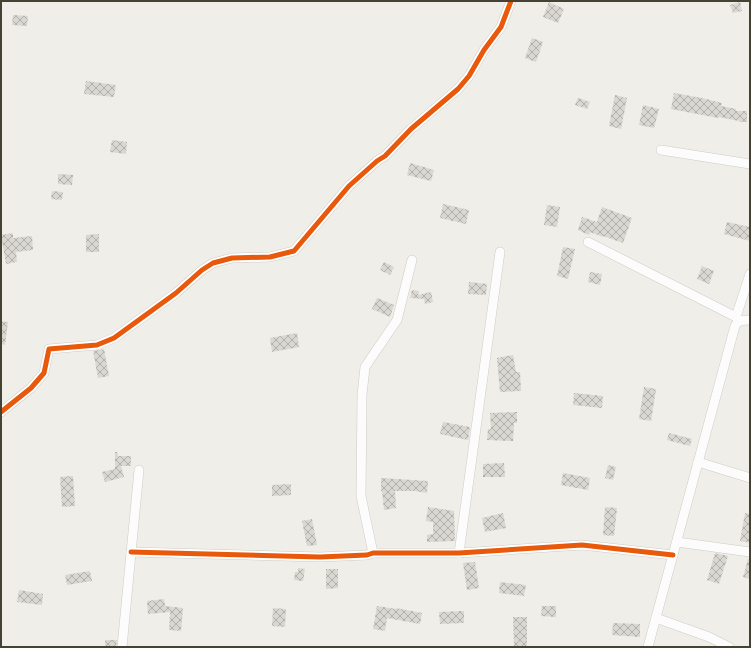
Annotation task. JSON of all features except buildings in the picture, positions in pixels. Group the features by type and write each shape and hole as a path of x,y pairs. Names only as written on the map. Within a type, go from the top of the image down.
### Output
{"street":[{"path":"1,412 31,388 44,373 49,349 97,345 114,338 176,293 202,270 213,263 232,258 270,257 294,251 349,186 377,160 385,156 411,130 458,89 469,76 484,50 501,27 511,1"},
{"path":"661,150 750,164"},
{"path":"588,242 736,317 750,274"},
{"path":"459,554 500,252"},
{"path":"373,553 361,496 362,395 365,367 397,320 412,260"},
{"path":"648,647 735,326 742,320 750,320"},
{"path":"698,462 750,478"},
{"path":"122,647 139,470"},
{"path":"677,542 750,552"},
{"path":"131,552 320,557 367,555 373,553 459,554 582,545 673,555"},
{"path":"656,618 710,637 729,647"}],"cycle path":[{"path":"1,412 31,388 44,373 49,349 97,345 114,338 176,293 202,270 213,263 232,258 270,257 294,251 349,186 377,161 385,156 411,129 458,89 469,76 484,50 501,27 511,1"},
{"path":"131,552 320,557 367,555 373,553 459,553 582,545 673,555"}]}
